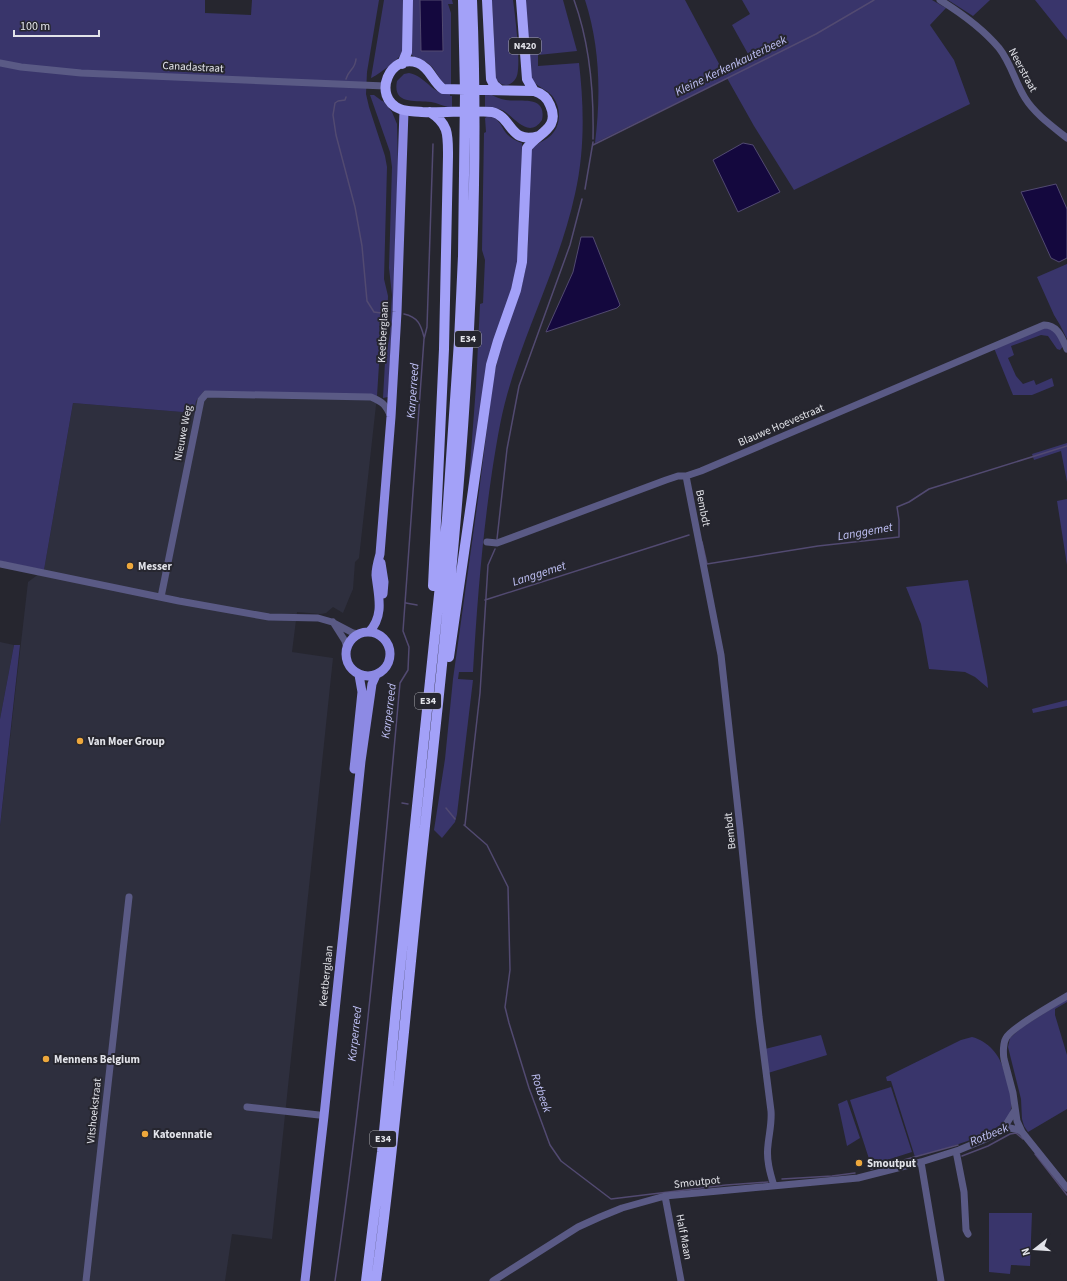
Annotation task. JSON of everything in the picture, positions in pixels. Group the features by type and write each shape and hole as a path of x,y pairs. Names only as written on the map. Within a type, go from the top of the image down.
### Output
{"highway":[{"path":"402,64 407,52 408,0"},
{"name":"E34","path":"366,1281 380,1168 447,518 459,341 464,191 465,92 463,0"},
{"name":"E34","path":"376,1281 393,1141 456,519 468,355 473,195 474,124 472,0"},
{"path":"487,0 491,80 500,90"},
{"name":"N420","path":"513,90 520,79 521,70 516,0"},
{"name":"N420","path":"521,0 527,79 534,91 544,96 552,109 553,117 551,125 548,130 539,136"},
{"path":"534,91 443,89 438,86 431,74 425,68 418,63 407,62 393,68 389,73 385,86 389,99 394,105 404,111 498,113 517,134 530,138 539,136"},
{"path":"430,112 438,117 446,130 448,156 440,439 432,602 436,618"},
{"path":"440,677 447,666 491,366 520,275 523,250 527,148 530,142 539,136"}],"main road":[{"name":"Keetberglaan","path":"369,632 375,625 378,618 380,593 376,575 380,554 391,417 397,312 404,111"},
{"name":"Keetberglaan","path":"380,554 384,582 382,622 382,634 384,639"},
{"path":"369,632 377,634 384,639 390,651 390,660 385,669 376,675 359,675 354,672 349,665 346,656 347,648 351,640 358,634 369,632"},
{"name":"Keetberglaan","path":"300,1281 319,1115 361,699 362,685 359,675"},
{"name":"Keetberglaan","path":"304,1281 323,1123 361,761 372,684 376,675"}],"street":[{"name":"Neerstraat","path":"940,0 972,22 1000,49 1010,64 1021,91 1031,106 1041,117 1067,138"},
{"name":"Canadastraat","path":"0,63 21,67 81,73 385,86"},
{"name":"Blauwe Hoevestraat","path":"487,542 497,543 666,480 702,471 1044,325 1054,326 1067,349"},
{"name":"Nieuwe Weg","path":"161,597 199,409 201,400 206,394 371,397 381,401 387,408 391,417"},
{"name":"Bembdt","path":"686,476 721,655 759,1017 772,1120 767,1147 774,1186"},
{"path":"0,564 161,597 269,617 318,618 332,622 358,634"},
{"path":"332,622 345,641 347,648"},
{"name":"Vitshoekstraat","path":"86,1281 129,896"},
{"path":"1067,996 1016,1028 1006,1038 1003,1053 1013,1093 1017,1121 1022,1132 1067,1188"},
{"path":"247,1107 319,1115"},
{"name":"Smoutpot","path":"1001,1131 1015,1110"},
{"name":"Smoutpot","path":"493,1281 578,1227 622,1208 665,1196 858,1178 921,1162 956,1151 1010,1128 1022,1132"},
{"path":"956,1151 963,1181 966,1230 968,1234"},
{"path":"921,1162 941,1281"},
{"name":"Half Maan","path":"665,1196 681,1281"}],"shaded area":[{"path":"0,0 205,0 205,13 251,15 252,0 379,0 367,72 366,94 387,167 384,279 388,296 387,323 380,348 377,396 204,391 196,401 194,413 73,403 44,570 0,561"},
{"path":"384,0 403,0 403,47 401,54 396,60 383,71 371,78"},
{"path":"411,0 420,0 421,51 443,51 442,0 452,0 453,4 448,4 451,13 451,85 446,85 430,65 411,54"},
{"path":"420,0 442,0 443,51 421,51"},
{"path":"492,0 513,0 518,40 518,72 514,81 507,85 501,84 496,78"},
{"path":"524,0 563,0 577,51 538,55 538,66 579,63 583,112 581,161 569,220 515,370 500,424 485,522 473,672 459,672 458,679 473,680 457,814 455,822 442,838 434,830 445,759 453,679 493,380 501,345 521,289 526,267 531,152 535,146 553,133 559,118 558,107 553,97 535,83 531,77"},
{"path":"585,0 685,0 725,75 752,61 732,25 750,14 742,0 932,0 946,8 930,25 954,60 970,104 794,190 754,126 727,78 595,143 598,107 598,71 594,35"},
{"path":"948,0 990,0 973,16"},
{"path":"1035,0 1067,0 1067,40"},
{"path":"409,73 420,78 438,92 450,94 450,96 452,96 452,107 450,108 433,102 412,101 402,98 396,89 397,81 404,74"},
{"path":"488,93 504,100 532,101 537,103 543,112 542,120 532,128 527,128 502,110 485,107 485,95 488,95"},
{"path":"370,95 374,95 383,101 392,112 397,124 398,166 394,282 388,397 383,398 385,362 390,333 392,295 389,268 392,167 390,152"},
{"path":"488,116 495,118 508,135 522,143 520,246 515,280 503,317 466,519 476,386 480,304 483,303 485,260 482,250 484,133 486,132 485,118"},
{"path":"743,143 753,145 780,192 738,212 713,160"},
{"path":"1056,184 1067,209 1067,258 1059,262 1051,258 1021,192"},
{"path":"581,237 593,237 620,305 617,308 546,332 573,272"},
{"path":"1067,264 1067,339 1054,315 1037,277"},
{"path":"1044,327 1052,328 1064,345 1060,350 1057,349 1048,336 1041,335 1011,346 1014,355 1008,358 1016,376 1023,384 1034,380 1036,385 1052,378 1054,386 1032,395 1013,395 994,348"},
{"path":"204,391 377,396 359,558 355,562 353,589 343,613 333,607 326,613 321,614 297,612 292,652 333,658 272,1239 232,1234 225,1281 0,1281 0,826 28,582 44,570 73,403 194,413 196,401"},
{"path":"1067,443 1067,482 1061,451 1034,460 1032,454"},
{"path":"1067,499 1067,565 1057,501"},
{"path":"968,580 988,688 975,677 965,672 929,669 921,624 906,587"},
{"path":"0,642 14,645 0,719"},
{"path":"14,645 20,645 0,826 0,719"},
{"path":"1067,700 1067,706 1033,713 1032,709"},
{"path":"1067,999 1067,1002 1055,1009 1055,1015 1067,1055 1067,1109 1028,1132 1022,1119 1021,1099 1008,1047 1010,1038 1021,1028"},
{"path":"821,1035 827,1055 768,1073 765,1049"},
{"path":"972,1037 988,1045 1000,1060 1011,1099 1011,1111 1009,1116 1003,1123 993,1130 980,1136 915,1157 891,1081 887,1081 886,1077 961,1040"},
{"path":"891,1087 912,1152 871,1165 850,1100"},
{"path":"847,1100 860,1138 847,1146 838,1104"},
{"path":"989,1213 1032,1213 1030,1266 1011,1265 1010,1274 989,1272"}],"waterway":[{"path":"574,0 584,34 590,69 593,104 593,139"},
{"name":"Kleine Kerkenkauterbeek","path":"593,145 816,34 874,0"},
{"path":"346,79 356,59"},
{"path":"346,97 345,100 335,103 333,115 336,135 355,207 362,246 367,301 374,312 388,314"},
{"path":"585,189 593,142"},
{"name":"Karperreed","path":"335,1281 364,1058 400,683 408,670 409,647 403,631 424,339 427,327 433,144"},
{"path":"497,539 507,449 519,386 570,245 582,199"},
{"path":"404,314 416,319 422,329 424,337"},
{"name":"Langgemet","path":"702,542 707,564 818,546 899,537 897,507 909,502 929,489 1067,446"},
{"name":"Langgemet","path":"485,600 689,535"},
{"path":"465,825 480,693 488,565 495,549"},
{"name":"Langgemet","path":"406,603 417,605"},
{"name":"Rotbeek","path":"402,803 408,804"},
{"name":"Rotbeek","path":"446,808 455,819"},
{"name":"Rotbeek","path":"464,825 487,845 508,887 510,970 505,1007 529,1088 550,1145 561,1161 611,1199 726,1185 768,1182"},
{"name":"Rotbeek","path":"962,1156 988,1146 1010,1134 1016,1133 1023,1139"},
{"name":"Rotbeek","path":"871,1169 958,1145"},
{"name":"Rotbeek","path":"1035,1154 1067,1195"},
{"name":"Rotbeek","path":"782,1179 855,1173"}],"place":[{"name":"Messer","path":"130,566"},
{"name":"Van Moer Group","path":"80,741"},
{"name":"Mennens Belgium","path":"46,1059"},
{"name":"Katoennatie","path":"145,1134"},
{"name":"Smoutput","path":"859,1163"}]}
